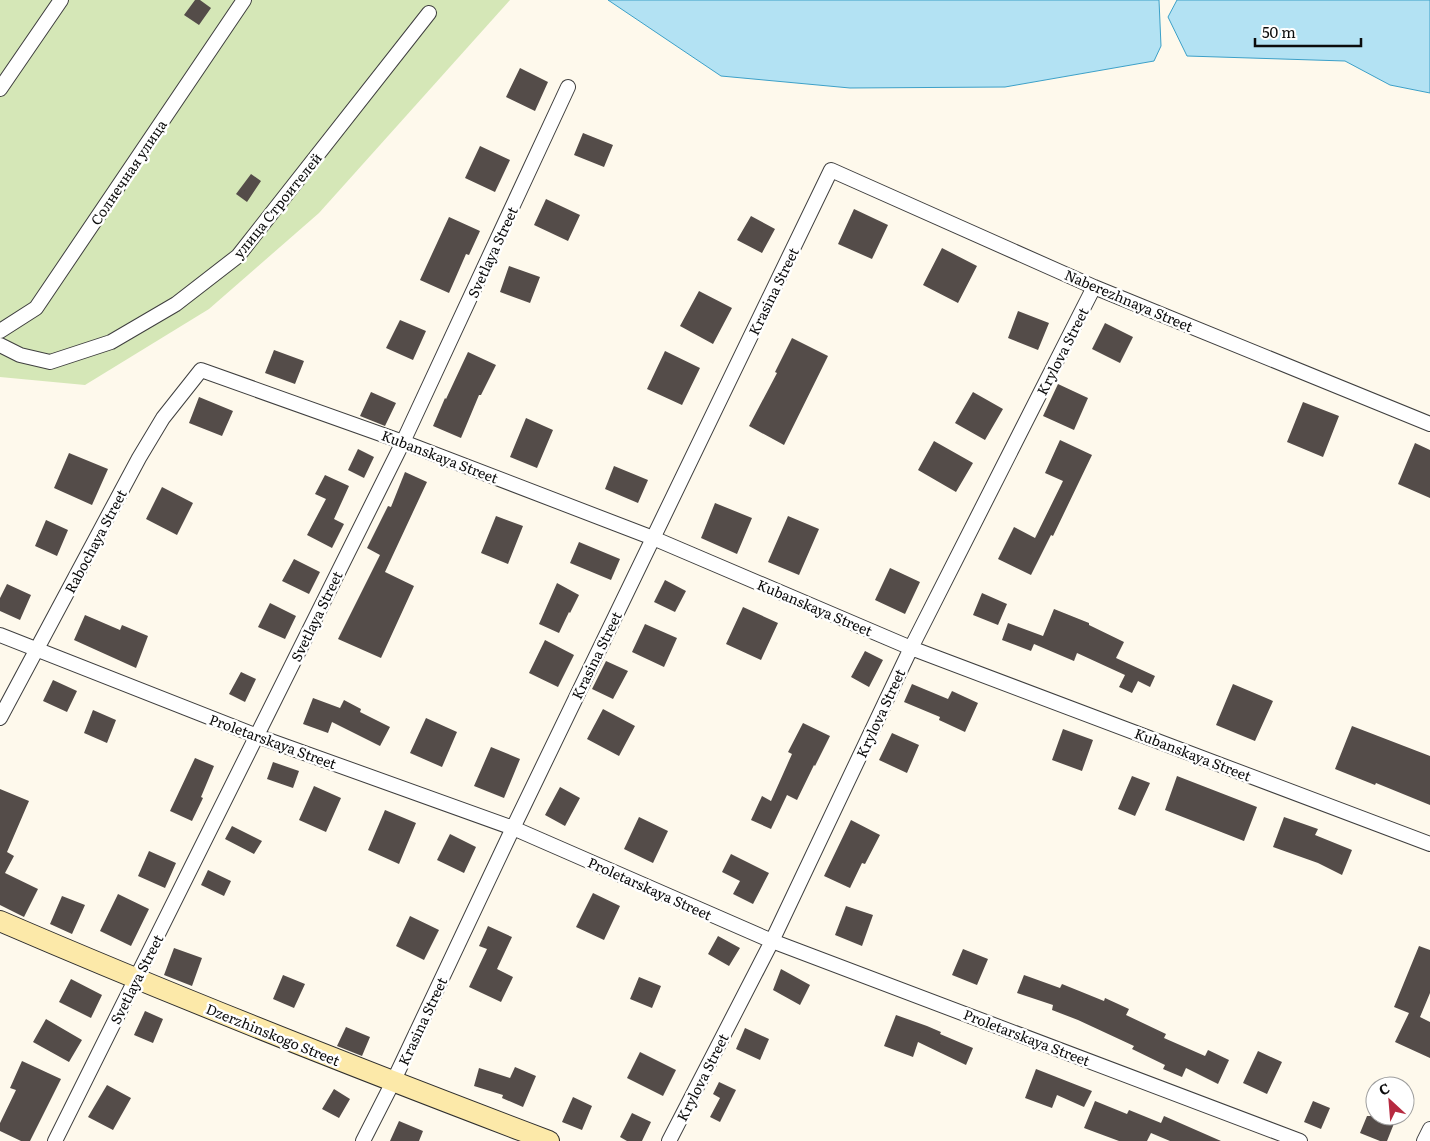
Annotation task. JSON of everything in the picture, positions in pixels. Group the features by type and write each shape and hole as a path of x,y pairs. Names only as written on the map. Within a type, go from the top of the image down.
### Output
{"street":[{"path":"0,90 61,0"},
{"name":"Солнечная улица","path":"0,331 36,308 244,0"},
{"name":"улица Строителей","path":"0,345 20,356 50,362 111,342 176,304 238,256 429,13"},
{"name":"Svetlaya Street","path":"55,1141 403,442 568,87"},
{"name":"Naberezhnaya Street","path":"831,170 1094,287 1430,424"},
{"name":"Krasina Street","path":"363,1141 393,1082 512,828 831,170"},
{"name":"Krylova Street","path":"669,1141 772,941 911,648 1094,287"},
{"name":"Kubanskaya Street","path":"201,370 403,442 653,538 911,648 1430,844"},
{"name":"Rabochaya Street","path":"0,718 139,458 163,418 201,370"},
{"name":"Proletarskaya Street","path":"0,635 257,736 512,828 772,941 1300,1141"},
{"name":"Dzerzhinskogo Street","path":"0,921 136,980 393,1082 549,1141"},
{"path":"1424,1141 1430,1129"}],"green space":[{"path":"0,0 510,0 319,213 209,309 85,385 0,377"}],"water":[{"path":"608,0 1159,0 1161,46 1154,61 1005,87 850,88 721,76"},
{"path":"1177,0 1430,0 1430,93 1390,85 1345,61 1187,56 1168,17"}],"building":[{"path":"195,0 200,0 211,8 199,25 184,15"},
{"path":"520,68 548,82 535,111 506,97"},
{"path":"583,133 613,145 604,167 574,155"},
{"path":"480,146 510,160 495,192 465,178"},
{"path":"251,174 261,181 247,202 236,194"},
{"path":"546,199 580,215 568,241 534,225"},
{"path":"854,209 888,225 872,259 838,244"},
{"path":"751,216 775,229 762,253 737,240"},
{"path":"449,217 480,231 469,255 466,254 449,293 420,280"},
{"path":"942,248 977,266 958,303 923,285"},
{"path":"509,266 540,277 530,303 500,292"},
{"path":"699,291 732,308 713,344 680,326"},
{"path":"1018,311 1049,323 1038,350 1008,338"},
{"path":"400,320 426,331 413,360 386,348"},
{"path":"1105,323 1133,337 1120,363 1092,349"},
{"path":"792,338 828,356 784,445 749,426 777,373 775,372"},
{"path":"274,350 304,361 295,384 265,373"},
{"path":"665,351 700,368 682,405 647,389"},
{"path":"468,352 496,365 481,395 479,395 461,438 433,426"},
{"path":"1058,384 1088,398 1074,430 1043,416"},
{"path":"371,392 396,403 385,426 360,416"},
{"path":"973,392 1003,409 985,440 955,423"},
{"path":"199,397 233,411 222,436 189,423"},
{"path":"1303,402 1339,416 1323,457 1287,442"},
{"path":"526,418 553,430 537,468 510,457"},
{"path":"1060,440 1092,455 1053,536 1051,535 1031,575 998,559 1014,527 1035,538 1063,481 1045,473"},
{"path":"934,441 973,463 956,492 918,470"},
{"path":"1415,443 1430,450 1430,498 1398,484"},
{"path":"358,449 374,457 364,478 348,470"},
{"path":"69,453 108,469 92,505 54,488"},
{"path":"614,466 648,480 638,503 605,489"},
{"path":"405,472 427,482 385,572 414,586 381,658 338,639 380,555 367,548 388,506 391,507"},
{"path":"325,475 349,486 334,519 344,524 332,548 307,535 326,499 315,494"},
{"path":"162,487 193,503 177,535 146,519"},
{"path":"715,503 752,518 737,554 701,538"},
{"path":"496,516 523,526 508,564 481,553"},
{"path":"788,516 819,529 799,575 768,562"},
{"path":"46,520 68,530 57,556 35,546"},
{"path":"579,542 620,559 611,580 570,563"},
{"path":"294,559 320,572 309,594 282,581"},
{"path":"890,568 920,582 905,614 875,600"},
{"path":"665,580 686,591 675,612 654,602"},
{"path":"557,583 579,595 559,633 539,624"},
{"path":"7,584 31,595 20,620 0,611 0,598"},
{"path":"982,593 1007,604 998,625 973,615"},
{"path":"270,603 296,616 285,639 258,627"},
{"path":"743,607 778,623 761,660 726,644"},
{"path":"1054,609 1089,623 1089,625 1124,642 1116,658 1155,676 1150,687 1138,681 1132,693 1119,687 1125,675 1077,653 1074,661 1034,644 1031,651 1002,640 1008,623 1043,636"},
{"path":"85,615 120,630 122,625 148,636 136,668 74,640"},
{"path":"645,624 677,638 664,667 632,652"},
{"path":"545,640 574,655 558,687 529,673"},
{"path":"865,651 883,660 869,687 851,677"},
{"path":"606,661 628,671 613,699 592,689"},
{"path":"241,672 256,679 245,702 229,694"},
{"path":"53,680 77,691 67,712 43,701"},
{"path":"912,684 948,699 952,691 978,703 965,732 939,720 940,717 904,702"},
{"path":"1233,684 1273,701 1255,741 1216,725"},
{"path":"313,698 340,708 344,700 361,709 360,712 390,727 380,746 332,722 328,733 303,724"},
{"path":"603,709 635,726 619,756 587,739"},
{"path":"93,710 116,720 107,743 84,733"},
{"path":"426,718 457,732 442,767 410,753"},
{"path":"803,723 830,736 797,800 787,795 771,829 751,820 762,796 771,801 792,754 788,752"},
{"path":"1352,726 1430,756 1430,805 1335,769"},
{"path":"1063,729 1093,740 1082,771 1052,760"},
{"path":"892,733 919,745 907,773 879,760"},
{"path":"491,747 520,759 504,798 474,786"},
{"path":"195,758 214,766 201,797 203,798 192,821 170,811"},
{"path":"273,762 299,771 293,788 267,779"},
{"path":"1132,776 1150,783 1135,816 1118,809"},
{"path":"1177,776 1257,807 1244,841 1165,810"},
{"path":"314,786 341,798 326,832 299,820"},
{"path":"560,787 580,798 565,826 545,815"},
{"path":"0,789 29,801 7,852 14,856 5,873 38,889 24,917 0,905"},
{"path":"385,810 416,823 399,864 368,850"},
{"path":"639,817 668,831 653,863 624,849"},
{"path":"1284,817 1318,829 1315,835 1352,850 1342,875 1318,863 1273,847"},
{"path":"851,820 880,835 865,864 862,863 850,888 824,876"},
{"path":"232,826 262,841 254,854 225,839"},
{"path":"450,834 476,847 464,873 437,860"},
{"path":"149,851 176,863 165,888 138,876"},
{"path":"731,854 769,873 753,904 733,894 740,881 722,872"},
{"path":"208,870 231,881 224,896 201,885"},
{"path":"593,893 620,906 604,940 576,927"},
{"path":"118,894 149,909 131,946 100,931"},
{"path":"62,896 85,905 72,934 50,924"},
{"path":"846,906 873,915 862,946 835,935"},
{"path":"410,916 439,930 424,960 396,946"},
{"path":"488,926 512,937 497,969 513,977 501,1002 469,987 487,949 479,946"},
{"path":"718,936 740,948 729,966 708,954"},
{"path":"1419,946 1430,950 1430,993 1420,1017 1430,1022 1430,1058 1395,1042 1409,1013 1394,1007"},
{"path":"174,948 202,958 192,986 164,975"},
{"path":"963,949 988,959 977,985 952,975"},
{"path":"781,969 810,985 800,1005 773,990"},
{"path":"283,975 305,984 294,1008 273,999"},
{"path":"1024,975 1060,988 1062,984 1104,1001 1105,998 1129,1009 1126,1015 1166,1034 1164,1038 1205,1056 1208,1050 1229,1060 1218,1084 1186,1068 1182,1077 1163,1069 1165,1065 1132,1049 1134,1046 1052,1010 1053,1005 1017,993"},
{"path":"639,977 661,986 652,1008 630,999"},
{"path":"71,979 102,995 91,1018 59,1002"},
{"path":"145,1011 163,1019 153,1043 134,1035"},
{"path":"896,1015 941,1032 940,1034 973,1048 966,1065 918,1042 913,1057 884,1046"},
{"path":"46,1019 82,1040 69,1062 33,1042"},
{"path":"346,1027 370,1037 362,1056 337,1046"},
{"path":"745,1028 769,1039 760,1060 736,1049"},
{"path":"1258,1051 1282,1062 1267,1094 1243,1083"},
{"path":"640,1052 676,1070 663,1096 627,1078"},
{"path":"22,1061 61,1079 30,1141 21,1141 0,1131 0,1123 16,1090 10,1088"},
{"path":"515,1067 536,1076 523,1107 502,1098 503,1095 474,1086 479,1068 510,1078"},
{"path":"1036,1069 1092,1091 1084,1107 1057,1095 1052,1108 1025,1098"},
{"path":"719,1082 736,1090 720,1122 710,1117 720,1098 713,1094"},
{"path":"107,1085 131,1098 113,1130 88,1117"},
{"path":"334,1089 350,1099 339,1118 322,1109"},
{"path":"573,1097 592,1106 582,1130 562,1122"},
{"path":"1095,1101 1127,1114 1129,1110 1161,1123 1164,1116 1221,1141 1170,1141 1151,1133 1147,1141 1119,1141 1084,1128"},
{"path":"1313,1101 1330,1108 1321,1129 1304,1122"},
{"path":"632,1113 651,1122 642,1141 627,1141 620,1137"},
{"path":"399,1121 423,1131 419,1141 390,1141"},
{"path":"1365,1121 1365,1126 1393,1126 1387,1141 1380,1141 1360,1133"}]}
